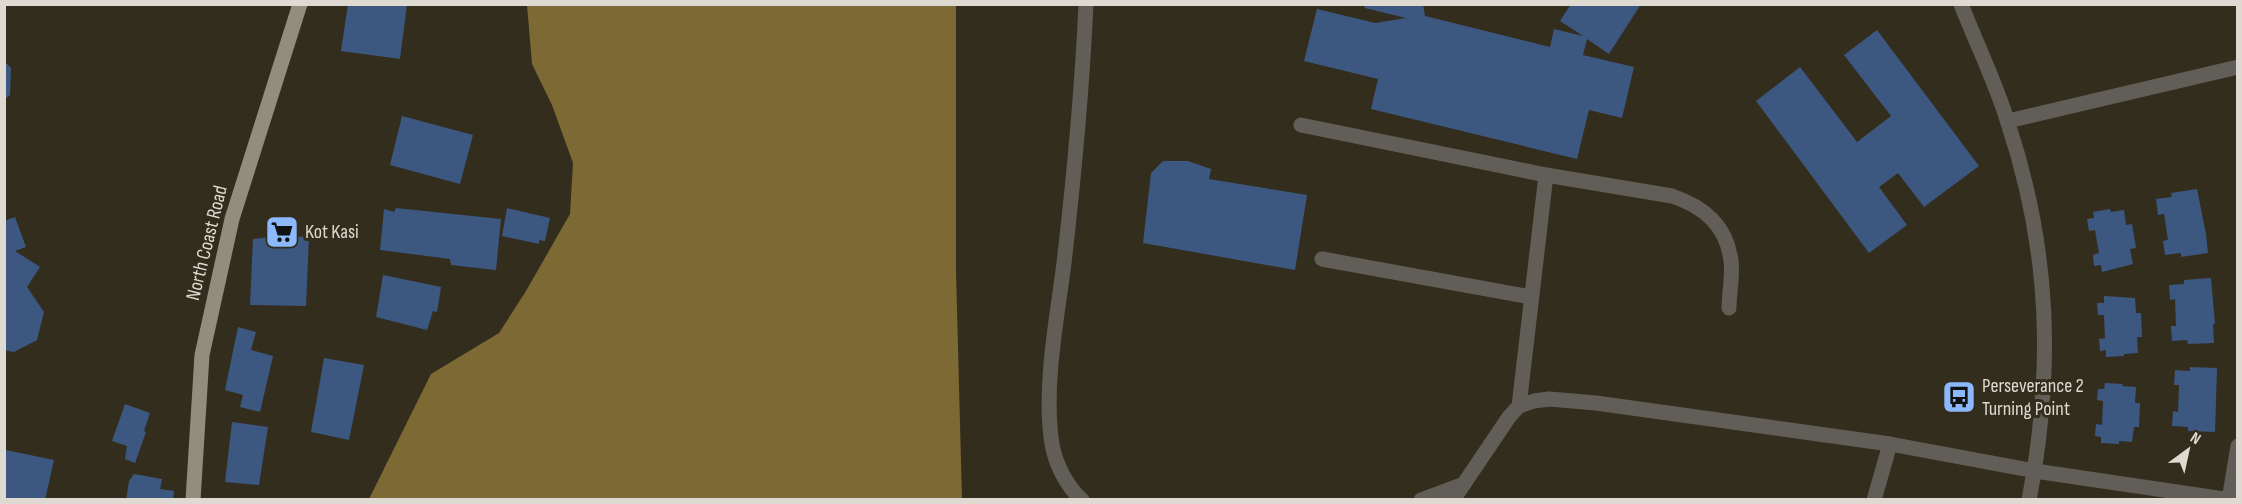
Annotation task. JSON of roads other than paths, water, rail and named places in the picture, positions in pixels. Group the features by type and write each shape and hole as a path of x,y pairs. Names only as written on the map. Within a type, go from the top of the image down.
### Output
{"main road":[{"name":"North Coast Road","path":"193,500 202,356 232,219 300,4"}],"street":[{"path":"1082,500 1069,484 1052,445 1051,382 1074,179 1083,78 1086,4"},
{"path":"1961,4 2008,121 2033,210 2043,283 2045,365 2042,413 2029,500"},
{"path":"2008,121 2238,67"},
{"path":"1301,125 1546,175 1672,196 1691,202 1718,225 1726,240 1731,263 1728,308"},
{"path":"1520,406 1546,175"},
{"path":"1322,259 1531,297"},
{"path":"1453,500 1509,417 1520,406 1548,399 1596,403 1890,444 2034,471 2230,499 2238,498"},
{"path":"1874,500 1890,444"},
{"path":"2230,499 2238,446"},
{"path":"1421,500 1466,483"}],"place":[{"name":"Kot Kasi","path":"282,232"},
{"name":"Perseverance 2 Turning Point","path":"1959,397"}]}
